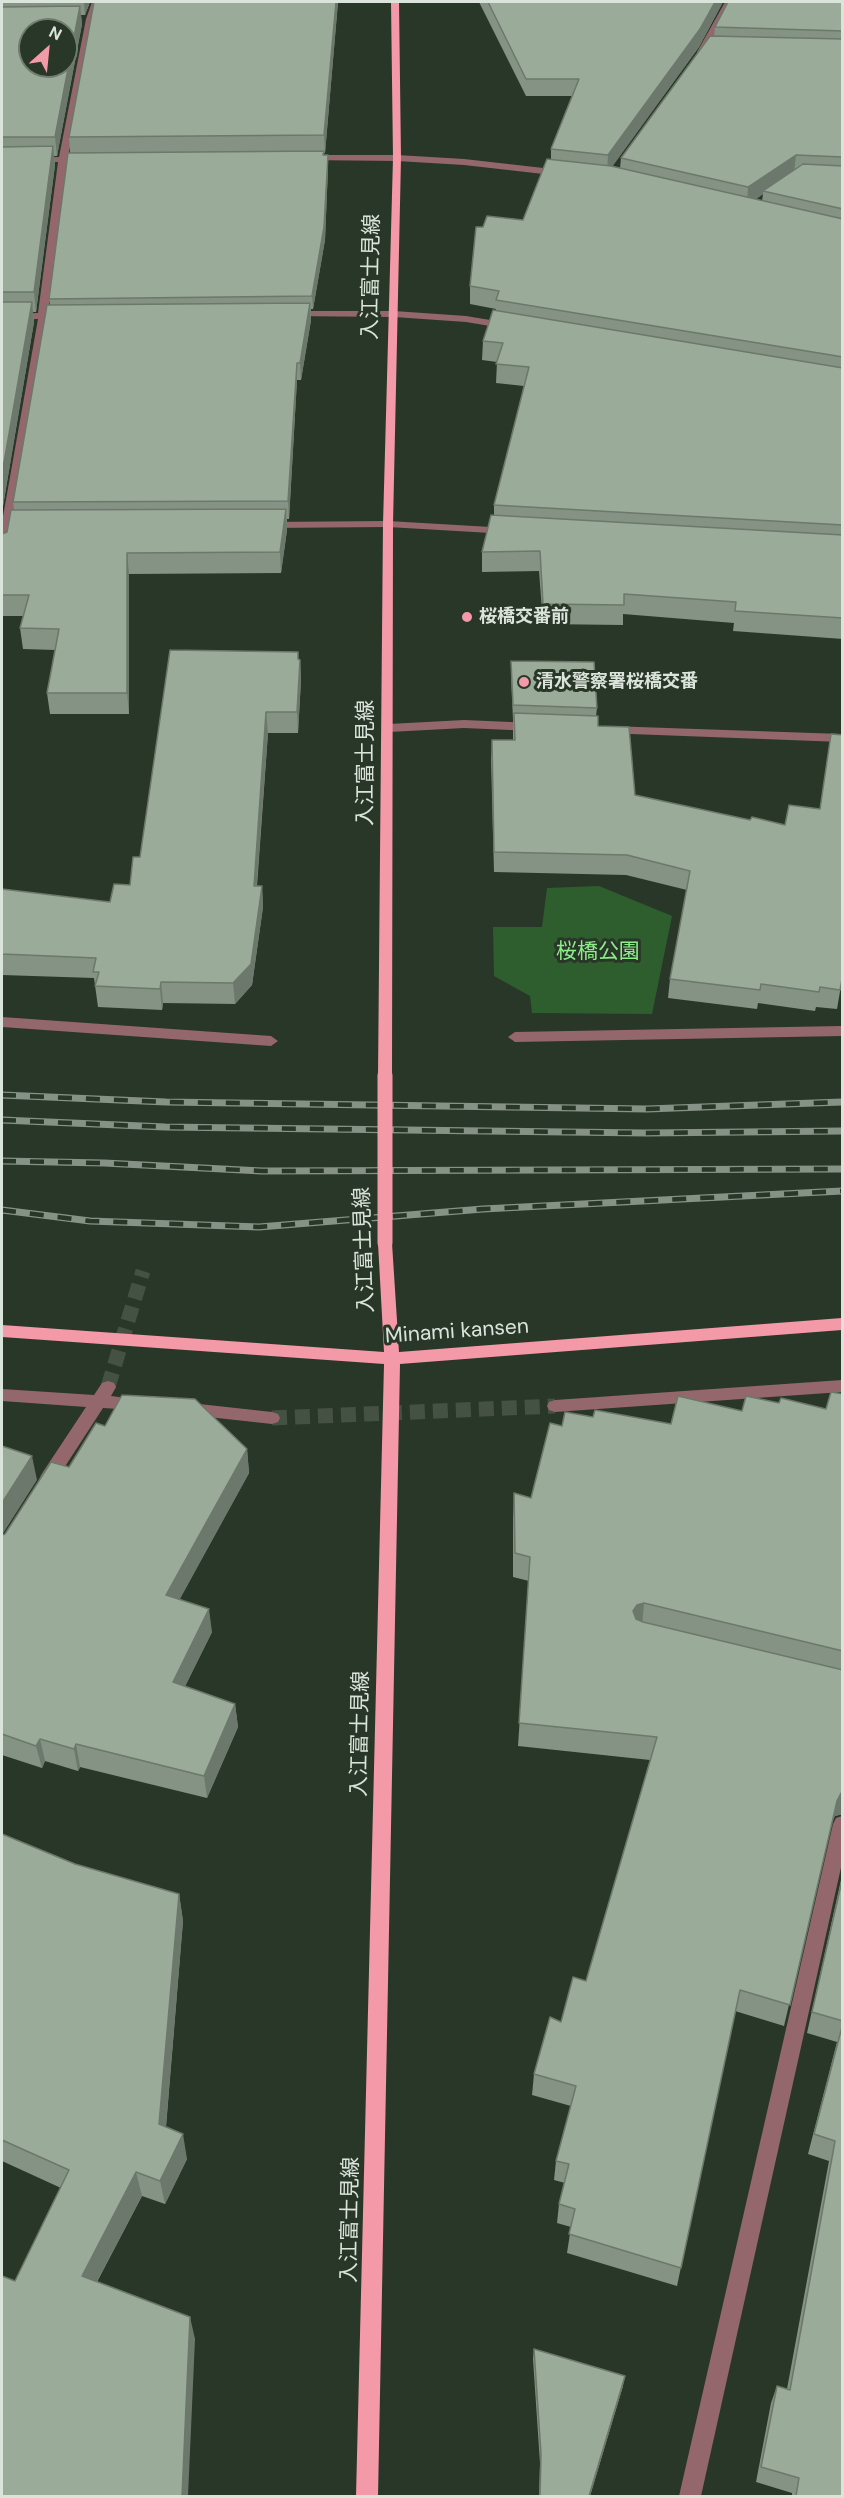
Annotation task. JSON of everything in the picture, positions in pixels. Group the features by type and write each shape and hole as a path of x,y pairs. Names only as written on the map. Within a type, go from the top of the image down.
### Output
{"main road":[{"name":"入江富士見線","path":"367,2496 392,1359 386,1243 386,1075 388,524 397,158 395,2"},
{"name":"Minami kansen","path":"2,1331 392,1359 843,1324"}],"street":[{"path":"2,552 4,525 43,316 63,159 90,19 96,2"},
{"path":"698,57 729,2"},
{"path":"79,19 90,19"},
{"path":"705,48 716,48"},
{"path":"302,158 397,158 474,163 575,175"},
{"path":"2,161 98,159"},
{"path":"277,314 394,314 466,319 513,327"},
{"path":"2,317 78,316"},
{"path":"257,525 388,524 521,531"},
{"path":"4,525 43,525"},
{"path":"389,728 464,724 547,727"},
{"path":"594,729 843,738"},
{"path":"2,1022 271,1041"},
{"path":"515,1037 843,1031"},
{"path":"555,1406 843,1386"},
{"path":"40,1490 104,1393"},
{"path":"2,1395 104,1393 157,1406"},
{"path":"180,1408 272,1418"},
{"path":"690,2496 843,1824"}],"green space":[{"name":"桜橋公園","path":"599,886 672,916 652,1014 532,1013 530,996 494,976 493,927 542,927 547,888"}],"building":[{"path":"94,2 336,2 324,135 69,137"},
{"path":"488,2 715,2 700,29 608,155 551,149 579,79 526,79"},
{"path":"728,2 843,2 843,31 715,27"},
{"path":"80,6 78,18 18,18 18,78 66,78 55,137 2,137 2,7"},
{"path":"710,36 843,39 843,157 796,155 748,187 621,158"},
{"path":"53,146 34,292 2,292 2,147"},
{"path":"324,151 323,155 328,155 324,227 312,296 49,299 68,153"},
{"path":"547,159 611,166 843,219 843,357 496,300 499,291 470,286 476,227 483,227 487,216 523,220"},
{"path":"803,164 843,166 843,209 763,191"},
{"path":"2,302 32,302 2,474"},
{"path":"310,303 300,363 297,363 288,501 13,502 47,305"},
{"path":"493,310 843,368 843,525 494,505 529,367 496,364 503,343 483,341"},
{"path":"286,509 280,552 127,553 127,693 47,693 59,629 20,628 29,595 2,595 2,534 7,532 11,510"},
{"path":"491,515 843,535 843,618 735,611 736,602 624,594 624,605 543,604 540,551 482,552"},
{"path":"170,650 298,652 300,660 297,712 266,712 254,886 262,886 251,964 233,983 161,982 160,989 95,986 99,972 93,972 96,958 2,954 2,889 110,902 114,884 130,885 133,857 140,857"},
{"path":"511,661 594,662 597,708 513,705"},
{"path":"514,713 598,716 598,726 629,727 635,795 750,820 752,817 785,825 789,805 820,809 831,734 843,735 843,974 840,990 820,987 819,992 761,984 760,990 670,979 690,871 627,855 494,852 492,740 515,740"},
{"path":"831,1392 843,1394 843,1651 644,1603 637,1605 633,1611 636,1619 643,1622 843,1670 843,1793 837,1801 790,2005 740,1990 681,2268 569,2234 575,2209 559,2204 569,2164 556,2161 576,2086 534,2074 550,2017 561,2022 573,1977 586,1981 657,1737 519,1723 530,1557 515,1553 514,1493 531,1498 550,1423 562,1426 565,1412 593,1417 595,1410 671,1424 678,1396 742,1411 746,1396 779,1403 781,1398 826,1409"},
{"path":"122,1395 195,1399 247,1449 166,1595 209,1609 173,1682 235,1704 204,1776 76,1744 74,1749 40,1739 36,1746 2,1734 2,1535 5,1534 51,1462 69,1467 96,1423 105,1426"},
{"path":"2,1446 32,1456 2,1503"},
{"path":"2,1834 75,1864 179,1894 159,2124 183,2134 160,2181 136,2172 82,2276 190,2317 182,2496 2,2496 2,2276 15,2281 69,2170 2,2140"},
{"path":"843,1876 843,2021 812,2012"},
{"path":"843,2023 843,2496 796,2496 799,2478 761,2467 777,2386 790,2390 835,2141 814,2134"},
{"path":"534,2349 625,2376 589,2496 540,2496 541,2454"}],"tunnel":[{"path":"108,1387 143,1271"},
{"path":"272,1418 555,1406"}],"railway":[{"path":"2,1095 166,1102 647,1109 842,1102"},
{"path":"2,1120 165,1127 646,1133 842,1131"},
{"path":"2,1161 104,1163 262,1171 842,1169"},
{"path":"2,1210 90,1221 259,1227 483,1209 842,1191"}],"place":[{"name":"桜橋交番前","path":"467,617"},
{"name":"清水警察署桜橋交番","path":"524,682"}]}
